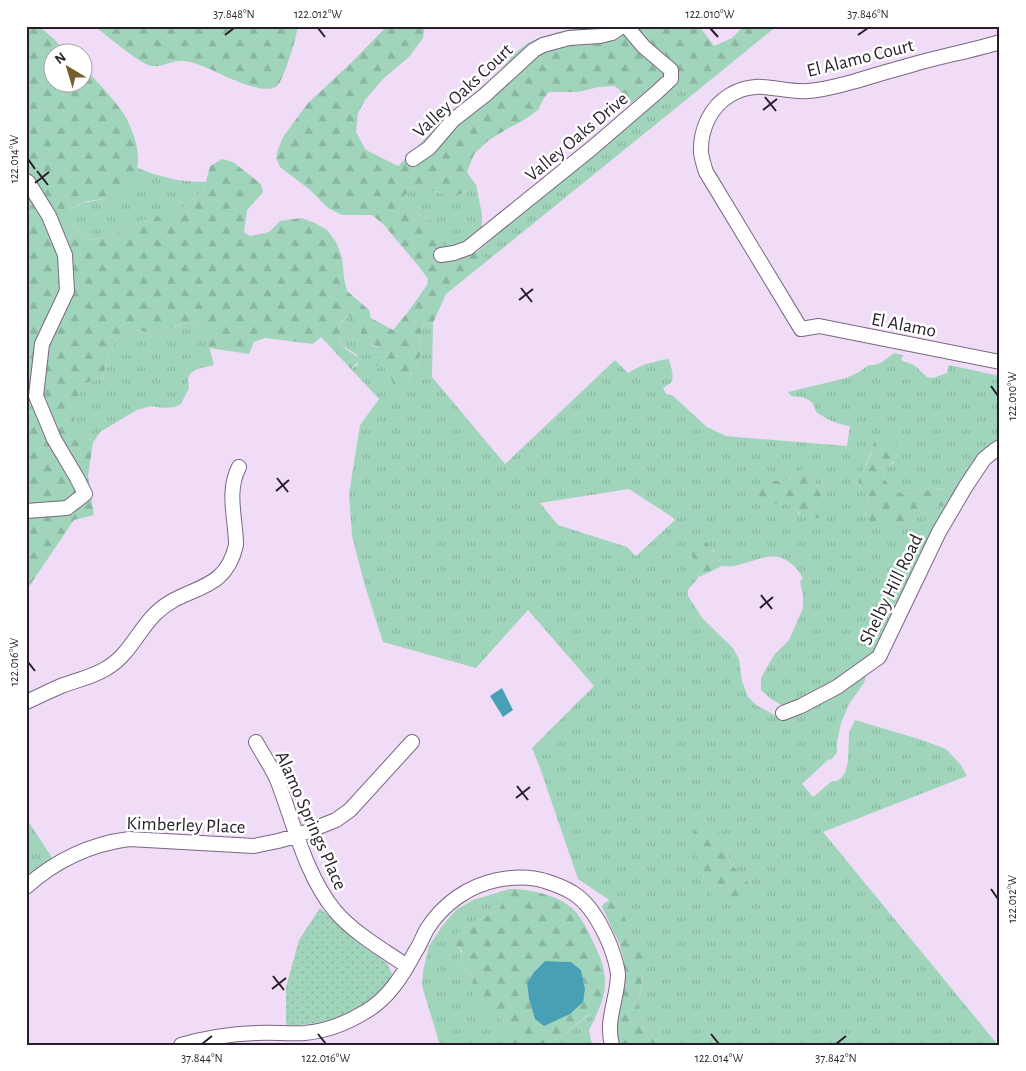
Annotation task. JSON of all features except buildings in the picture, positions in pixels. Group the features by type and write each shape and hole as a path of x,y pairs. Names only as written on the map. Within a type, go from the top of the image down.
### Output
{"street":[{"name":"Valley Oaks Court","path":"414,159 429,148 453,120 485,95 534,50 543,45 569,38 600,36 612,33 624,26"},
{"name":"Valley Oaks Drive","path":"441,255 468,248 592,148 672,79 671,70 644,47 624,26"},
{"name":"El Alamo Court","path":"801,329 706,172 701,144 703,131 710,114 720,102 741,90 760,86 807,91 828,89 934,58 1000,42"},
{"path":"26,181 49,216 65,256 67,291 42,344 36,396 54,439 85,494 67,508 26,511"},
{"name":"El Alamo","path":"801,329 819,326 1000,362"},
{"name":"Shelby Hill Road","path":"782,713 801,706 837,687 879,657 939,532 984,459 1000,448"},
{"path":"26,702 108,668 123,655 150,619 166,604 207,586 221,576 229,566 236,545 232,489 239,467"},
{"name":"Alamo Springs Place","path":"256,742 277,780 296,836 325,897 334,910 360,934 407,966"},
{"name":"Kimberley Place","path":"26,886 80,852 113,841 129,839 254,846 278,842 296,836 336,820 350,810 412,742"},
{"path":"181,1045 210,1038 234,1035 305,1033 328,1029 350,1021 366,1012 386,996 415,954 427,929 440,912 450,903 473,888 488,882 522,878 540,880 574,893 592,912 610,945 618,972 610,1026 612,1045"}],"green space":[{"path":"26,26 39,26 57,42 42,42 42,92 92,92 92,77 123,112 130,125 137,146 138,167 135,177 129,185 116,195 84,202 68,212 74,226 82,236 93,240 124,231 136,222 156,216 170,218 204,190 210,166 222,159 233,162 261,184 263,192 247,210 244,232 250,236 269,232 280,221 301,218 327,230 336,242 342,257 347,291 369,310 371,318 393,330 427,285 428,279 384,225 372,215 342,215 328,208 310,190 280,167 276,158 283,137 308,103 387,26 425,26 423,38 410,56 383,79 365,100 358,113 356,132 366,150 398,166 449,115 497,74 515,53 528,43 541,37 577,28 601,26 699,26 714,46 732,38 744,26 777,26 692,95 659,82 630,104 619,89 614,86 578,92 549,92 538,110 489,140 474,154 467,172 467,191 457,196 412,187 402,199 413,212 430,220 441,231 447,261 456,260 477,252 487,261 446,294 433,323 423,324 420,357 416,368 411,373 408,385 402,387 395,385 383,365 368,366 366,361 371,357 385,357 389,351 383,347 368,343 361,334 357,321 348,316 341,323 341,343 343,347 360,360 351,369 321,337 313,344 265,338 254,342 249,354 209,348 206,335 197,322 182,324 158,334 136,330 117,338 108,355 103,378 83,384 74,406 74,423 93,443 88,476 94,515 74,520 26,591"},
{"path":"94,26 298,26 286,69 279,84 269,89 241,83 188,61 177,61 159,66 145,64"},
{"path":"673,86 692,95 487,261 477,252"},
{"path":"138,168 172,179 207,182 204,190 170,218 136,222 124,231 93,240 82,236 67,212 82,203 104,199 131,183"},
{"path":"467,172 476,185 482,214 482,231 460,245 445,249 430,220 413,212 402,199 412,187 457,196 467,191"},
{"path":"348,316 355,318 360,323 361,334 373,346 382,347 389,351 385,357 377,358 377,366 383,364 395,384 408,385 411,373 416,368 420,357 423,324 433,323 432,377 505,464 615,360 628,373 647,364 669,359 673,379 672,382 663,388 666,394 672,395 707,427 726,436 847,446 850,426 836,423 824,417 816,412 815,407 810,401 791,396 788,392 846,378 869,365 881,363 894,353 903,355 901,359 903,361 914,365 927,377 933,378 947,373 949,365 1000,376 1000,441 957,489 941,488 934,491 916,491 910,494 900,493 885,480 883,473 894,462 873,446 858,482 862,490 869,496 865,517 898,523 938,506 945,507 920,553 878,651 855,670 785,707 771,699 761,690 761,678 774,655 789,640 803,608 800,581 803,579 795,567 786,560 779,557 765,557 733,566 722,566 713,549 689,552 700,572 688,590 688,596 703,619 733,648 739,659 742,681 748,697 756,705 780,718 795,717 815,707 867,674 864,683 849,704 841,723 837,752 832,759 828,760 802,784 813,797 832,781 837,781 841,778 845,773 848,761 849,733 855,720 946,749 961,765 967,776 823,832 998,1045 660,1045 644,1027 641,1018 638,1006 643,978 618,906 578,879 532,748 594,686 528,610 476,668 383,642 365,586 352,536 349,494 360,425 379,399 351,369 358,364 357,355 342,345 340,325","holes":["795,473 814,477 817,488 825,500 799,514 791,505 782,501 770,480 786,482","629,489 675,520 636,556 627,547 558,525 540,503","725,846 730,863 755,890 705,884 702,868"]},
{"path":"197,322 206,335 214,365 197,369 191,373 188,378 189,388 181,404 175,407 151,406 137,410 100,432 93,443 74,423 74,406 83,384 103,378 108,355 117,338 136,330 158,334 182,324"},
{"path":"888,434 899,450 894,460 883,473 885,480 891,487 900,493 910,494 916,491 934,491 948,486 957,489 945,507 938,506 916,517 898,523 877,526 865,517 869,496 862,490 858,482 870,457 875,440 879,436"},
{"path":"805,468 814,477 817,488 825,500 824,510 818,518 807,517 782,501 770,507 759,501 758,493 761,483 770,480 786,482 795,473"},
{"path":"696,537 709,545 722,566 699,577 698,567 689,552 689,548"},
{"path":"26,818 53,859 26,878"},
{"path":"708,825 721,835 730,863 755,890 740,900 726,902 713,899 705,884 702,868 690,845 695,829"},
{"path":"510,889 526,890 553,897 569,905 583,922 602,962 605,976 605,991 595,1018 588,1015 562,1036 545,1045 513,1045 505,1023 492,1011 481,1006 472,998 474,977 459,963 462,951 454,945 450,938 499,909 502,904 496,893","holes":["545,961 571,962 581,970 585,989 535,1018 529,999 527,983 534,972"]},
{"path":"496,893 502,904 499,909 465,928 454,944 461,950 459,963 474,977 472,984 490,1010 507,1025 512,1036 513,1045 440,1045 422,986 423,971 429,946 456,910 473,900"},
{"path":"610,900 618,906 646,958 638,1006 644,1027 660,1045 618,1045 614,1034 624,961 620,945 602,907 603,904"},
{"path":"320,908 357,942 387,963 392,974 387,984 381,990 365,1003 344,1014 311,1024 286,1026 286,987 299,940"},
{"path":"589,1015 595,1018 589,1030 592,1045 545,1045 562,1036"}],"water":[{"path":"502,688 513,710 503,717 490,696"},
{"path":"545,961 571,962 581,970 585,989 583,1002 570,1014 544,1026 535,1019 529,999 527,983 534,972"}]}
